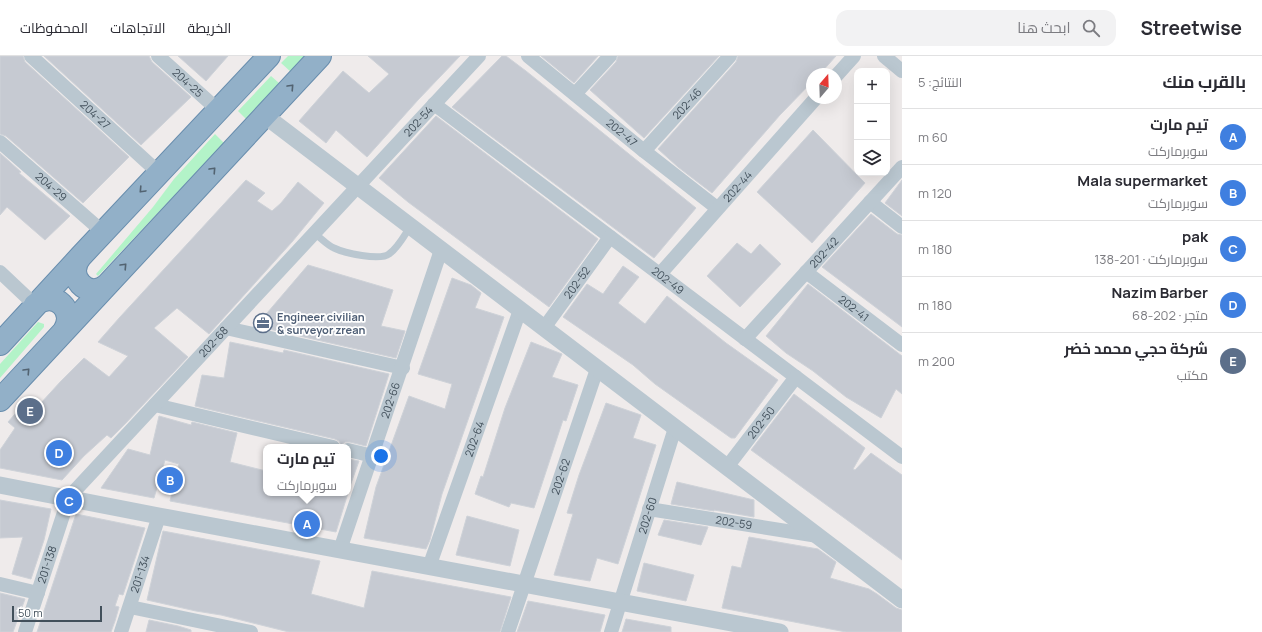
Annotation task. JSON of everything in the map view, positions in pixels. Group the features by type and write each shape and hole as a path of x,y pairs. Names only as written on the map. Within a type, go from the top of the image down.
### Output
{"highway":[{"path":"0,344 80,256 269,56"},
{"path":"0,400 320,56"},
{"path":"80,256 75,264 74,270 76,279 80,284 88,289 95,290 107,285"},
{"path":"35,305 40,301 50,299 61,304 67,312 68,319 64,331"}],"street":[{"name":"204-27","path":"31,56 159,173"},
{"name":"204-25","path":"158,56 218,110"},
{"name":"202-54","path":"357,187 479,56"},
{"name":"202-47","path":"528,56 644,151 717,208"},
{"path":"575,94 610,56"},
{"name":"202-46","path":"644,151 730,56"},
{"path":"842,69 854,56"},
{"path":"884,56 902,71"},
{"name":"202-49","path":"434,104 902,457"},
{"name":"202-44","path":"660,274 811,104"},
{"path":"264,115 902,600"},
{"name":"204-29","path":"0,142 103,232"},
{"name":"202-42","path":"745,339 902,167"},
{"name":"202-68","path":"69,497 357,187"},
{"path":"870,202 902,227"},
{"name":"202-52","path":"544,328 610,237"},
{"name":"202-66","path":"340,550 373,456 441,250"},
{"path":"0,272 35,305"},
{"name":"202-41","path":"806,272 902,345"},
{"name":"202-64","path":"429,567 520,310"},
{"path":"226,328 402,368"},
{"name":"202-62","path":"508,632 597,369"},
{"name":"202-50","path":"726,467 796,377"},
{"path":"154,406 321,444"},
{"name":"202-60","path":"611,632 675,428"},
{"path":"351,451 373,456"},
{"path":"0,485 780,632"},
{"name":"201-138","path":"25,632 69,497"},
{"name":"202-59","path":"650,509 818,536"},
{"name":"201-134","path":"121,632 159,516"},
{"path":"0,584 38,593"},
{"path":"130,606 223,629 251,632"}],"lane":[{"path":"314,233 333,248 341,251 351,254 382,257 388,255 398,245 410,227"}],"green space":[{"path":"288,56 306,56 291,72 281,63"},
{"path":"271,76 279,83 246,119 238,111"},
{"path":"215,134 224,143 98,276 96,274 153,207 174,179"},
{"path":"38,322 44,324 44,327 0,378 0,364"}],"building":[{"path":"0,56 23,56 25,62 129,157 83,203 6,136 0,134"},
{"path":"44,56 149,56 152,62 191,97 141,145"},
{"path":"178,56 228,56 206,81"},
{"path":"368,56 460,56 367,157 336,130 326,143 299,121 343,71 369,93 389,74"},
{"path":"502,56 506,56 526,71 696,208 654,258 452,107"},
{"path":"541,56 598,56 574,83"},
{"path":"618,56 719,56 644,138 590,90 616,62"},
{"path":"738,56 836,56 825,68 806,68 806,88 780,115 712,193 678,167 658,149 736,62"},
{"path":"436,116 598,239 549,307 408,202 379,178"},
{"path":"813,130 854,172 854,176 858,176 865,183 812,243 757,192"},
{"path":"0,153 21,172 19,173 70,216 45,240 7,207 0,215"},
{"path":"246,180 265,193 257,201 272,211 281,203 298,182 324,203 292,242 209,334 177,308 154,328 188,357 111,438 107,435 84,456 62,480 0,468 0,450 15,428 8,422 21,407 30,415 84,358 109,377 128,356 98,342"},
{"path":"902,180 902,216 885,203"},
{"path":"871,214 897,234 902,235 902,327 822,267"},
{"path":"737,243 751,254 760,244 781,264 740,307 707,276"},
{"path":"308,265 393,290 381,326 405,331 396,358 256,326"},
{"path":"623,266 639,277 618,303 645,324 667,296 726,343 778,380 735,438 731,438 655,384 633,365 563,317 587,284 603,294"},
{"path":"452,278 471,285 481,293 475,308 504,317 442,494 430,540 426,549 364,538 376,487 409,396 445,409 452,384 418,374"},
{"path":"808,284 902,356 902,394 896,389 881,418 846,397 813,371 786,353 766,336"},
{"path":"230,342 283,353 284,350 389,374 366,446 350,442 340,444 339,441 335,439 195,406 202,375 224,378"},
{"path":"531,342 562,354 552,377 578,385 566,421 563,420 534,508 511,503 509,507 475,494 481,476 483,477 505,408"},
{"path":"794,394 865,448 853,469 855,470 871,453 902,475 902,560 751,450"},
{"path":"606,403 641,415 633,438 656,445 618,564 597,558 590,581 554,575 573,514 567,513 579,475"},
{"path":"159,416 191,425 192,422 237,433 230,462 263,470 263,496 347,496 336,532 170,501 179,464 165,460 154,498 101,488 128,449 150,455"},
{"path":"351,460 359,461 351,483"},
{"path":"677,482 754,500 754,517 671,504"},
{"path":"0,500 51,509 44,540 31,579 12,574 23,537 0,538"},
{"path":"76,514 145,528 123,595 119,594 115,606 119,607 115,621 111,632 37,632"},
{"path":"467,516 519,530 510,566 456,555"},
{"path":"664,520 708,527 701,545 658,535"},
{"path":"163,531 320,561 311,594 364,608 372,571 511,597 500,632 289,632 221,615 147,600"},
{"path":"749,537 818,549 836,562 830,578 869,589 896,608 902,610 902,632 846,632 722,608 732,566 741,568"},
{"path":"644,563 694,575 686,601 637,591"},
{"path":"0,593 25,599 13,632 0,632"},
{"path":"528,601 605,615 600,632 517,632"},
{"path":"626,619 671,627 671,632 622,632"},
{"path":"149,620 178,626 191,630 191,632 146,632"}],"place":[{"name":"Engineer civilian & surveyor zrean","path":"263,323"},
{"name":"شركة حجي محمد خضر","path":"30,411"},
{"name":"Nazim Barber","path":"59,453"},
{"name":"Mala supermarket","path":"170,480"},
{"name":"pak","path":"69,501"},
{"name":"تيم مارت","path":"307,524"}]}
